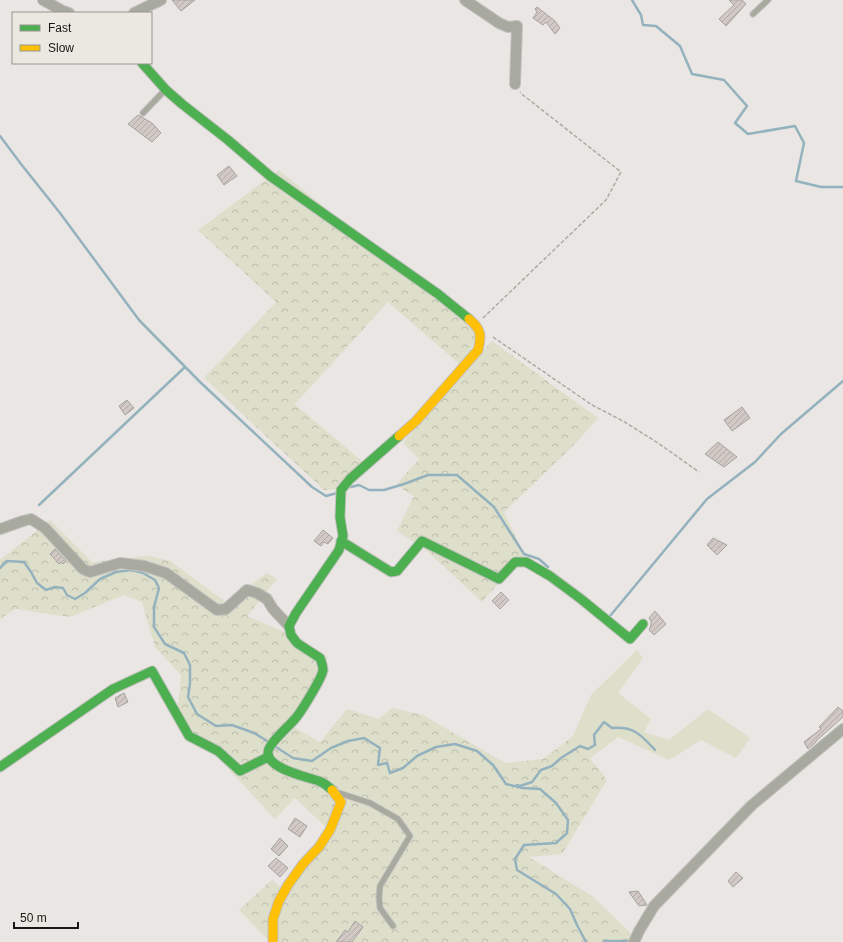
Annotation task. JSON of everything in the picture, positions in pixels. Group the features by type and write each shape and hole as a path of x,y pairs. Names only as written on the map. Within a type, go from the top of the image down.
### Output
{"street":[{"path":"44,0 66,12"},
{"path":"136,12 161,0"},
{"path":"465,0 499,23 508,27 517,26 515,84"},
{"path":"143,64 166,90 270,176 438,294 478,328 481,336 478,350 416,421 350,479 341,490 340,517 343,536 339,550 296,613 289,626"},
{"path":"0,530 30,519 45,528 83,569 90,572 120,563 144,566 166,573 217,610 226,609 247,590 257,593 267,599 273,609 289,626 291,635 297,643 320,658 323,669 320,680 295,719 278,736 268,750 268,757 273,763 285,770 324,784 335,791 341,802 330,830 319,847 303,864 279,900 273,919 273,942"},
{"path":"341,541 391,572 397,571 422,541 499,579 515,562 526,562 550,576 630,639 643,624"},
{"path":"0,767 113,689 152,670 189,736 218,751 240,771 268,757"},
{"path":"634,942 654,906 752,805 843,729"}],"lane":[{"path":"753,14 768,0"},
{"path":"143,113 166,90"},
{"path":"335,791 370,803 398,819 410,836 380,886 380,908 394,926"}],"path":[{"path":"515,84 522,95 621,172 606,200 478,328 592,405 658,443 699,472"}],"green space":[{"path":"279,170 478,333 463,367 388,302 295,404 363,462 337,489 324,490 204,378 276,302 198,230"},
{"path":"492,341 598,418 571,448 504,512 524,554 482,602 426,550 397,531 414,496 396,485 419,459 403,443"},
{"path":"50,520 92,562 149,556 170,561 226,602 267,573 277,579 247,616 291,635 328,657 295,728 320,742 347,709 379,719 392,708 423,715 505,763 543,759 573,736 607,780 562,854 529,857 592,896 635,937 628,942 270,942 239,910 272,880 284,890 329,830 295,798 275,819 177,714 181,675 155,647 142,602 124,595 70,617 15,609 0,619 0,560"},
{"path":"637,650 643,658 618,693 651,719 644,732 669,740 708,709 750,738 736,758 701,740 669,760 618,737 590,758 573,736 591,695"}],"building":[{"path":"172,0 195,0 181,11"},
{"path":"729,0 742,0 746,4 726,26 719,19 734,5"},
{"path":"537,7 555,21 560,28 555,34 546,22 543,25 533,18 537,12 535,9"},
{"path":"138,115 152,123 161,133 152,142 128,124"},
{"path":"229,166 237,176 224,185 217,175"},
{"path":"127,400 134,408 125,415 119,406"},
{"path":"742,407 750,418 732,431 724,420"},
{"path":"718,442 737,457 724,467 705,454"},
{"path":"323,530 333,538 328,544 324,542 321,546 314,541"},
{"path":"713,538 727,545 717,555 707,545"},
{"path":"55,549 66,561 63,564 61,562 59,564 50,554"},
{"path":"501,592 509,600 500,609 492,601"},
{"path":"655,611 666,624 654,635 649,630 651,621 649,618"},
{"path":"124,693 128,702 118,707 115,698"},
{"path":"838,707 843,711 843,717 808,749 804,742 821,729 819,727"},
{"path":"295,818 307,826 300,837 288,829"},
{"path":"280,838 288,846 279,856 271,849"},
{"path":"276,858 288,868 280,877 268,866"},
{"path":"736,872 743,878 733,887 728,881"},
{"path":"638,891 647,905 639,906 629,892"},
{"path":"355,921 363,927 352,942 336,942 345,930 348,932"}],"waterway":[{"path":"632,0 641,15 643,25 656,26 680,46 692,74 724,80 747,106 735,123 748,134 795,126 804,143 796,181 821,187 843,187"},
{"path":"0,136 60,213 139,320 199,381 312,487 326,496 337,493"},
{"path":"39,505 185,367"},
{"path":"610,616 707,499 755,462 781,434 843,381"},
{"path":"351,487 359,485 369,490 384,490 428,475 457,475 494,507 524,554 539,559 548,567"},
{"path":"0,568 7,561 24,562 37,583 46,590 55,587 63,588 67,595 75,599 85,593 100,579 116,572 132,570 143,573 155,580 159,588 154,607 154,627 165,644 184,653 190,665 188,697 197,714 216,726 232,725 254,733 269,742"},
{"path":"517,785 520,786 532,782 541,770 552,766 561,758 580,746 588,749 595,745 594,735 604,722 612,728 626,728 632,730 641,736 655,750"},
{"path":"276,747 293,758 312,761 331,748 348,741 364,738 380,748 378,765 387,763 390,773 403,768 417,756 436,747 455,744 477,751 493,765 506,784 523,788 540,789 556,803 568,820 567,833 556,843 524,845 515,859 517,870 556,894 570,909 586,942"},
{"path":"604,942 631,941"}],"traffic: fast":[{"path":"143,64 166,90 270,176 438,294 469,319"},
{"path":"332,790 319,781 289,772 274,764 268,753 274,741 301,711 315,688 323,670 320,658 297,643 291,635 289,626 296,613 339,550 343,536 340,517 341,490 350,479 399,436"},
{"path":"341,541 391,572 397,571 422,541 499,579 515,562 526,562 550,576 630,639 643,624"},
{"path":"0,767 113,689 152,671 189,736 218,751 240,771 268,757"}],"traffic: slow":[{"path":"399,436 416,421 478,350 480,333 469,319"},
{"path":"273,942 273,919 279,901 303,864 319,847 330,830 341,802 332,790"}]}
